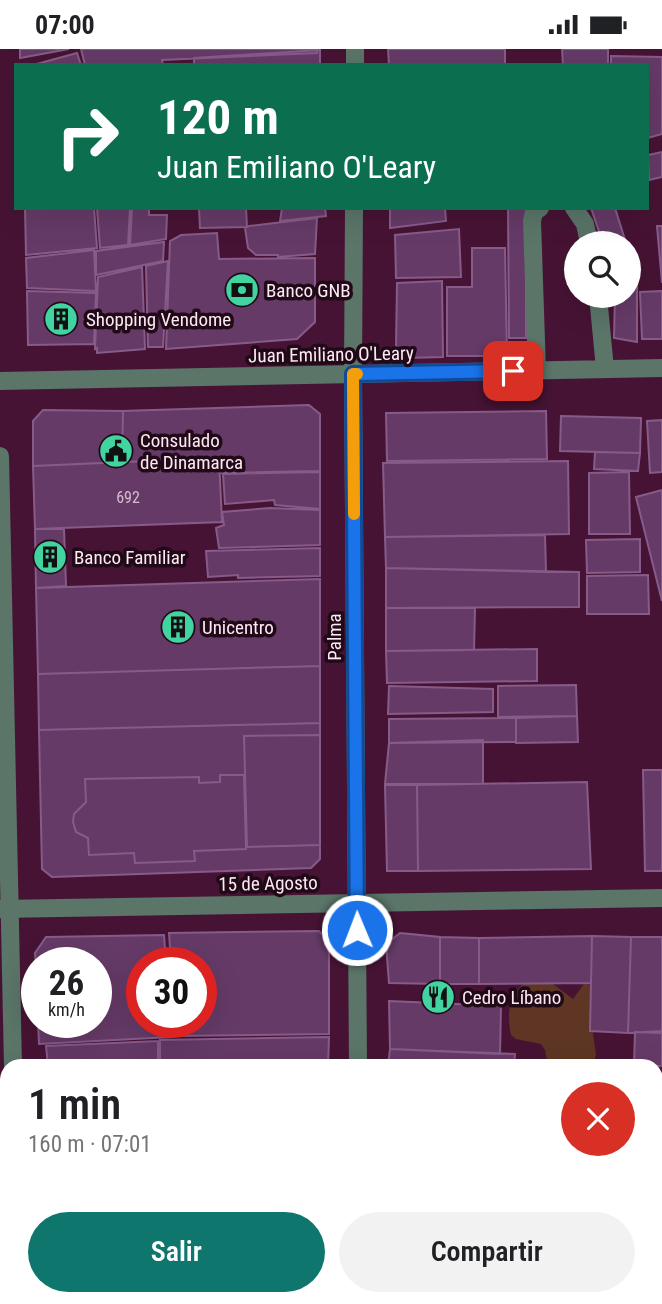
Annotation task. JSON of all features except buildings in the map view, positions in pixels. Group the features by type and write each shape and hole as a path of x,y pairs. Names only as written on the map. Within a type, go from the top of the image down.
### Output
{"street":[{"name":"Palma","path":"354,210 358,1059"},
{"path":"537,210 532,221 537,371"},
{"path":"576,210 586,231"},
{"path":"599,308 605,369"},
{"name":"Juan Emiliano O'Leary","path":"0,381 662,368"},
{"path":"0,456 5,909 13,1059"},
{"name":"15 de Agosto","path":"5,909 662,898"}],"shaded area":[{"path":"530,979 549,981 573,999 584,984 597,986 593,1034 595,1059 547,1059 541,1044 516,1039 511,1035 509,1011 513,996"}],"slow traffic":[{"path":"354,514 353,374 357,374"}],"place":[{"name":"Banco GNB","path":"242,290"},
{"name":"Shopping Vendome","path":"61,319"},
{"name":"Consulado de Dinamarca","path":"116,451"},
{"name":"Banco Familiar","path":"50,557"},
{"name":"Unicentro","path":"178,627"},
{"name":"Cedro Líbano","path":"438,997"}],"route":[{"path":"357,930 353,374 513,371"}]}
